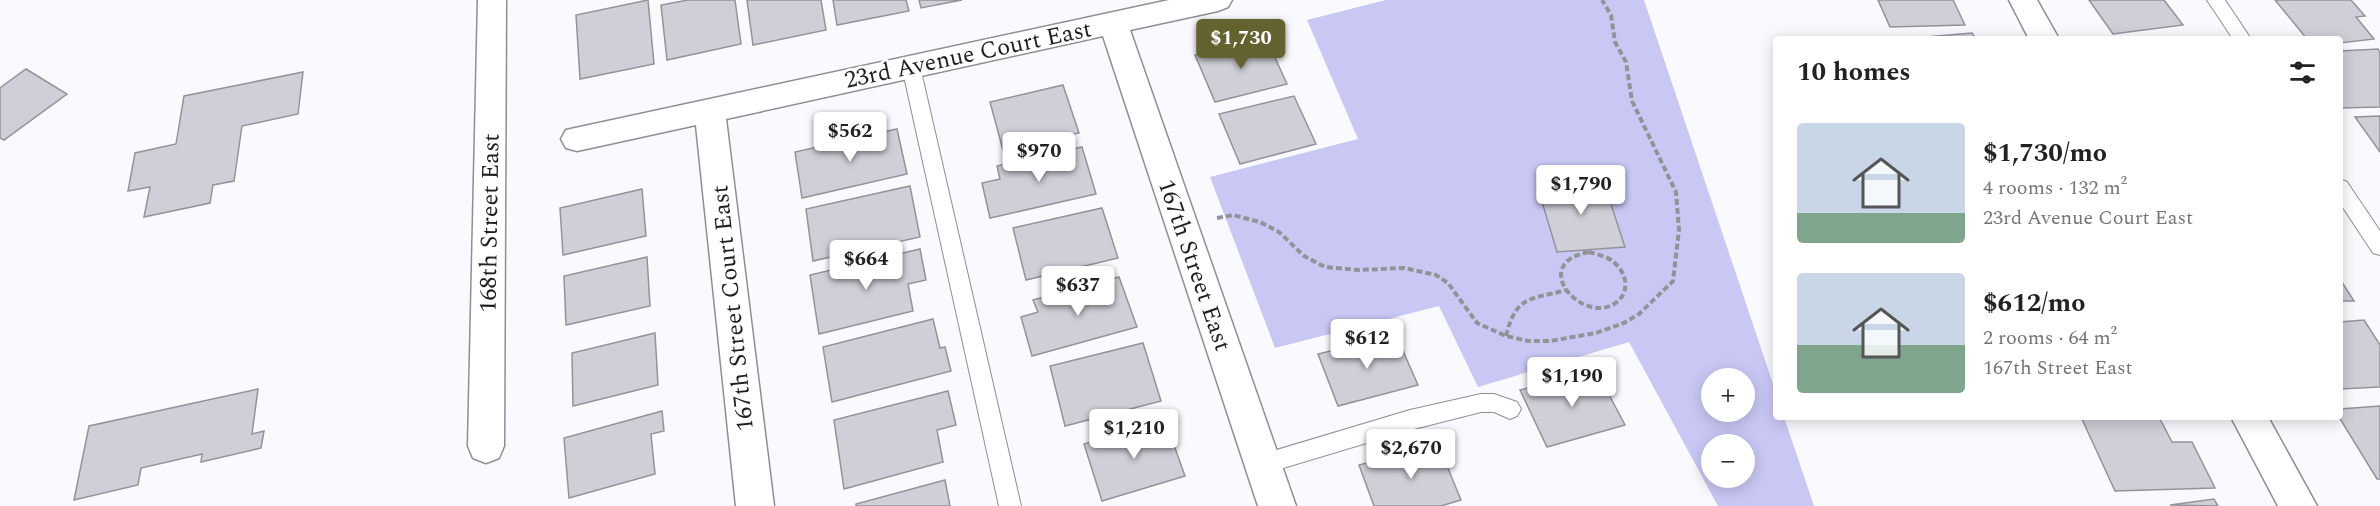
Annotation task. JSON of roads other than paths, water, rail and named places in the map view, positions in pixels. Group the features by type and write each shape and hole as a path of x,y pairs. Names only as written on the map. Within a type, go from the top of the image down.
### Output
{"street":[{"name":"168th Street East","path":"486,446 492,0"},
{"name":"23rd Avenue Court East","path":"578,139 1218,0"},
{"path":"2023,0 2042,36"},
{"name":"167th Street East","path":"1113,23 1277,506"},
{"name":"167th Street Court East","path":"710,110 755,506"},
{"path":"2251,420 2298,506"}],"lane":[{"path":"2216,0 2240,36"},
{"path":"911,67 1010,506"},
{"path":"2343,192 2380,247"},
{"path":"1263,464 1410,420 1481,403 1494,403 1510,408"}]}
